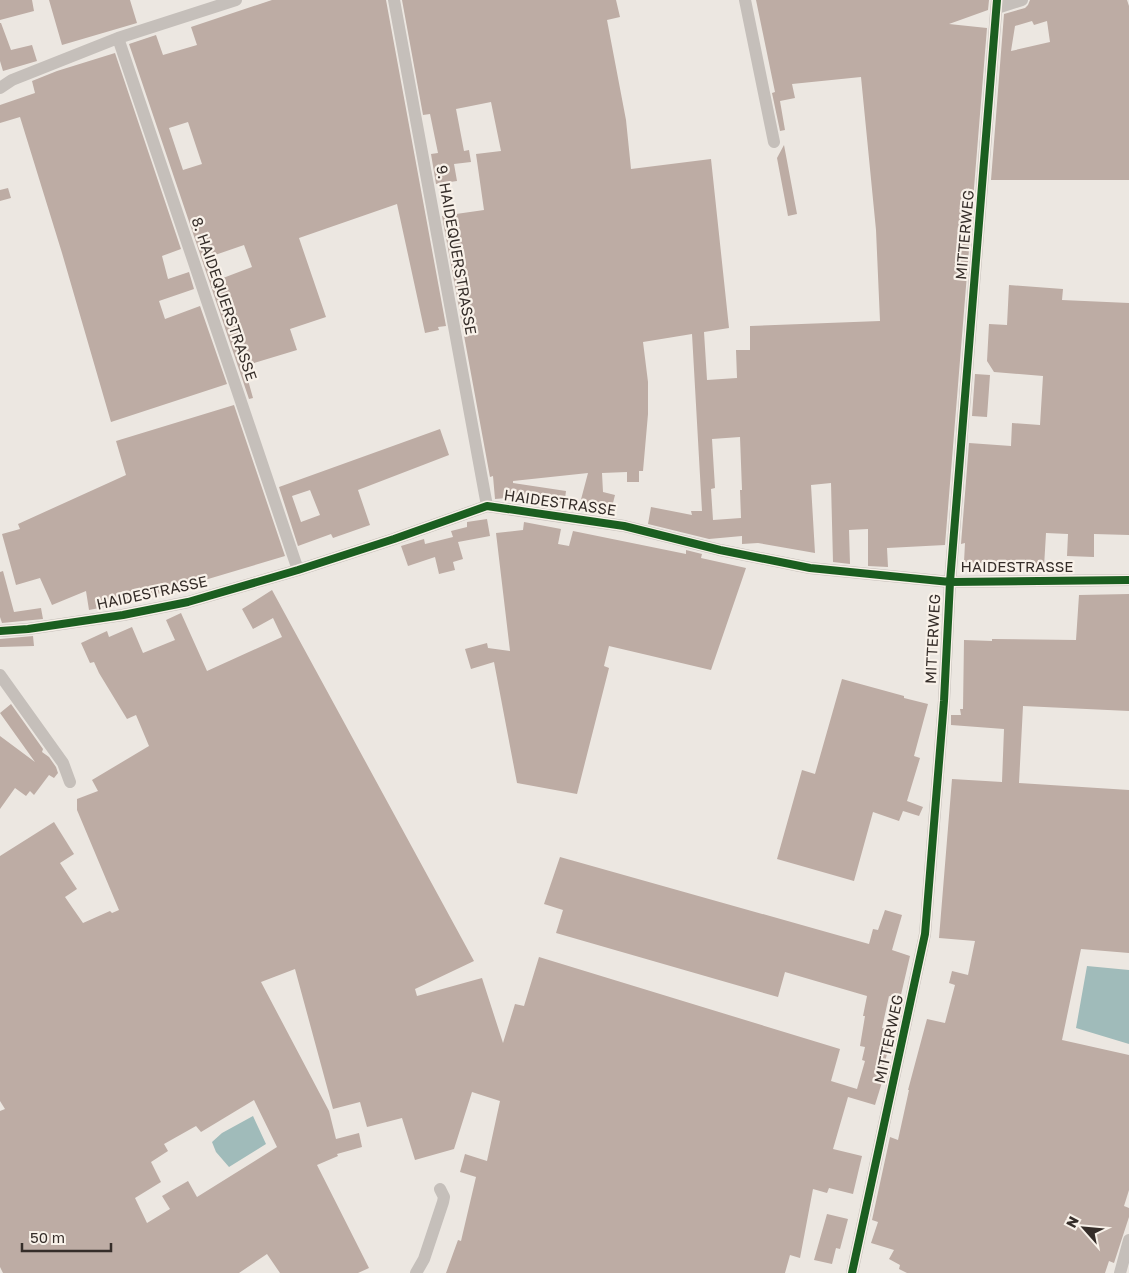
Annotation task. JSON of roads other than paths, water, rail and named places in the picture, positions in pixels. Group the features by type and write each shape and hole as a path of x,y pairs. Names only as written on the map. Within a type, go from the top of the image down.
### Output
{"street":[{"path":"0,88 12,80 118,38 236,0"},
{"name":"9. HAIDEQUERSTRASSE","path":"394,0 487,506"},
{"path":"745,0 774,142"},
{"path":"997,4 1022,0"},
{"name":"MITTERWEG","path":"852,1273 925,934 944,702 950,582 997,4"},
{"name":"8. HAIDEQUERSTRASSE","path":"118,38 298,570"},
{"name":"HAIDESTRASSE","path":"0,631 28,629 123,615 188,602 298,570 487,506 624,526 720,550 810,568 950,582 1129,580"},
{"path":"0,675 63,763 70,782"},
{"path":"416,1273 424,1259 443,1202 444,1197 440,1189"},
{"path":"1120,1273 1129,1240"}],"water":[{"path":"1087,966 1129,970 1129,1044 1076,1028"},
{"path":"253,1116 266,1144 229,1167 216,1152 212,1142 222,1133"}]}
